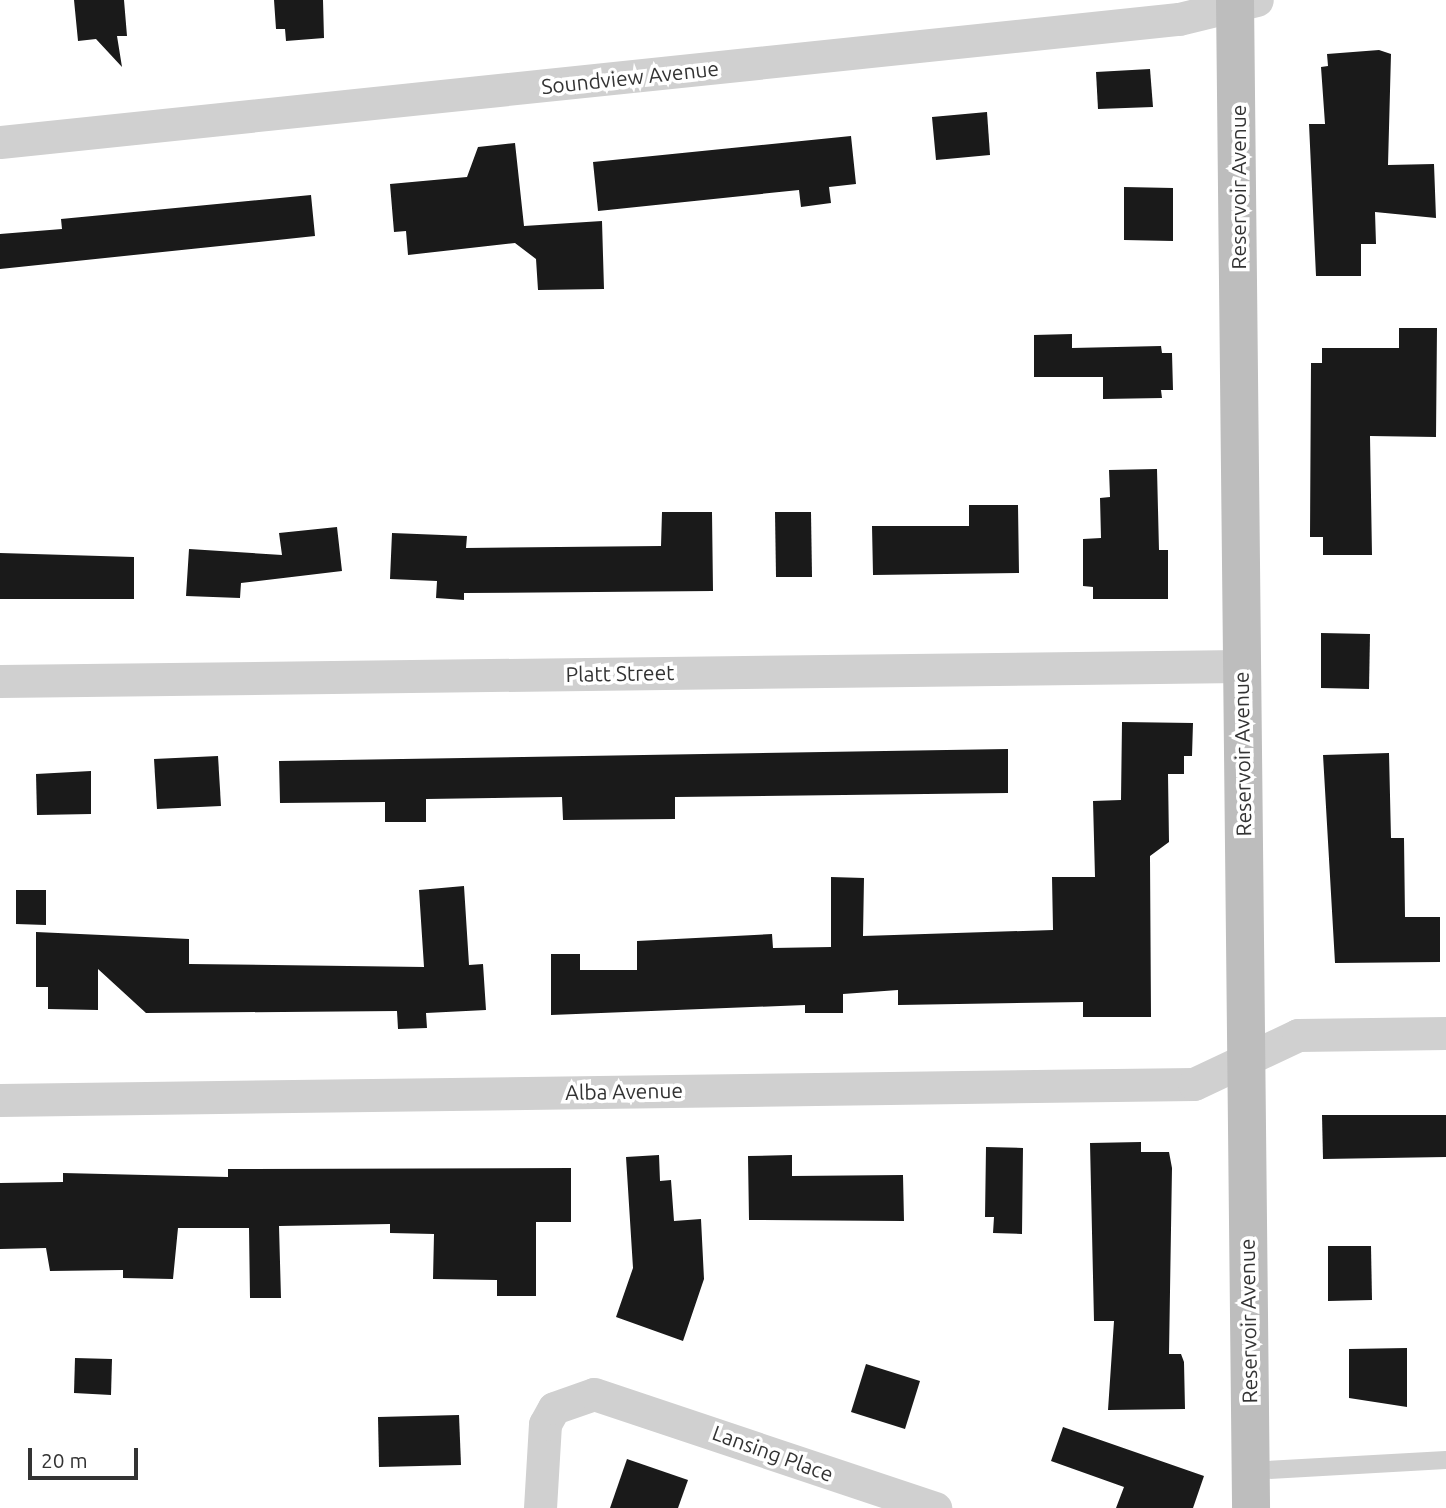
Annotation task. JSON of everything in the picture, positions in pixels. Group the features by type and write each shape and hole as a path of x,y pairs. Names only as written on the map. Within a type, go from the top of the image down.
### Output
{"main road":[{"name":"Reservoir Avenue","path":"1243,2 1241,666 1251,1508"}],"street":[{"name":"Soundview Avenue","path":"0,142 1179,19 1243,2"},
{"name":"Platt Street","path":"0,681 1241,666"},
{"name":"Alba Avenue","path":"0,1100 1194,1084 1245,1064 1298,1035 1446,1033"},
{"name":"Lansing Place","path":"540,1508 541,1433 554,1408 573,1398 612,1396 935,1508"}],"lane":[{"path":"1251,1471 1446,1460"}],"building":[{"path":"74,0 124,0 127,36 117,36 122,67 96,39 78,41"},
{"path":"274,0 323,0 324,38 286,41 285,29 276,29"},
{"path":"1379,50 1391,54 1388,165 1434,164 1436,218 1375,212 1376,244 1361,244 1361,276 1316,276 1309,124 1325,124 1321,67 1328,66 1327,54"},
{"path":"1150,69 1153,107 1098,109 1096,72"},
{"path":"987,112 990,155 936,160 932,117"},
{"path":"851,136 856,184 829,187 831,203 801,207 799,190 598,211 593,162"},
{"path":"515,143 524,226 602,221 604,289 538,290 536,259 515,243 408,255 406,231 394,232 390,184 467,177 478,147"},
{"path":"1124,187 1173,188 1173,241 1124,240"},
{"path":"311,195 315,236 0,269 0,234 62,229 61,219"},
{"path":"1399,328 1437,328 1436,437 1370,436 1372,555 1323,555 1323,537 1310,537 1311,363 1322,363 1322,348 1399,348"},
{"path":"1072,334 1072,348 1161,346 1162,353 1172,353 1173,390 1161,390 1162,398 1103,399 1103,377 1034,377 1034,335"},
{"path":"1157,469 1159,550 1168,550 1168,599 1093,599 1093,587 1083,586 1083,539 1101,538 1100,498 1110,497 1109,470"},
{"path":"969,505 1018,505 1019,573 873,575 872,526 969,526"},
{"path":"662,512 712,512 713,591 464,593 464,600 436,598 437,581 390,579 392,533 467,536 466,548 661,546"},
{"path":"775,512 811,512 812,577 776,577"},
{"path":"337,527 342,571 241,583 240,598 186,596 189,549 282,555 279,533"},
{"path":"0,553 134,557 134,599 0,599"},
{"path":"1321,633 1370,634 1369,689 1321,688"},
{"path":"1122,722 1193,723 1192,756 1184,756 1184,774 1168,774 1169,842 1150,856 1151,1017 1083,1017 1083,1002 898,1005 898,990 843,994 843,1013 805,1013 805,1005 551,1015 551,954 580,954 580,970 637,970 637,941 772,934 773,948 831,947 831,877 864,878 863,936 1053,930 1052,877 1095,877 1093,801 1121,800"},
{"path":"1008,749 1008,793 675,797 675,819 563,820 562,797 426,799 426,822 385,822 385,802 280,803 279,761"},
{"path":"1389,753 1391,838 1404,838 1405,917 1440,917 1440,962 1335,963 1323,755"},
{"path":"218,756 221,806 157,809 154,759"},
{"path":"91,771 91,814 37,815 36,774"},
{"path":"464,886 469,965 483,964 486,1010 426,1013 427,1028 398,1029 397,1011 146,1013 98,969 98,1010 48,1009 48,987 36,987 36,932 189,939 189,964 424,967 419,890"},
{"path":"16,890 46,890 46,925 16,924"},
{"path":"1322,1115 1446,1115 1446,1157 1323,1159"},
{"path":"1141,1142 1141,1152 1169,1152 1172,1168 1169,1354 1181,1354 1184,1362 1185,1409 1108,1410 1114,1321 1094,1321 1090,1143"},
{"path":"986,1147 1023,1148 1022,1234 993,1233 994,1217 985,1217"},
{"path":"659,1155 660,1181 671,1180 674,1221 701,1219 704,1279 683,1341 616,1317 633,1268 626,1157"},
{"path":"792,1155 792,1176 903,1175 904,1221 749,1220 748,1156"},
{"path":"571,1168 571,1222 536,1222 536,1296 497,1296 497,1280 433,1279 434,1234 390,1233 390,1224 279,1226 281,1298 250,1298 249,1228 178,1228 173,1279 123,1278 123,1270 50,1271 46,1248 0,1249 0,1183 63,1182 63,1173 228,1177 228,1169"},
{"path":"1328,1246 1371,1246 1372,1300 1328,1301"},
{"path":"1407,1348 1407,1407 1349,1398 1349,1349"},
{"path":"75,1358 112,1359 111,1395 74,1393"},
{"path":"866,1364 920,1381 905,1429 851,1412"},
{"path":"459,1415 461,1465 379,1467 378,1417"},
{"path":"1063,1427 1204,1476 1193,1508 1116,1508 1124,1487 1051,1461"},
{"path":"627,1459 688,1480 678,1508 610,1508"}]}
